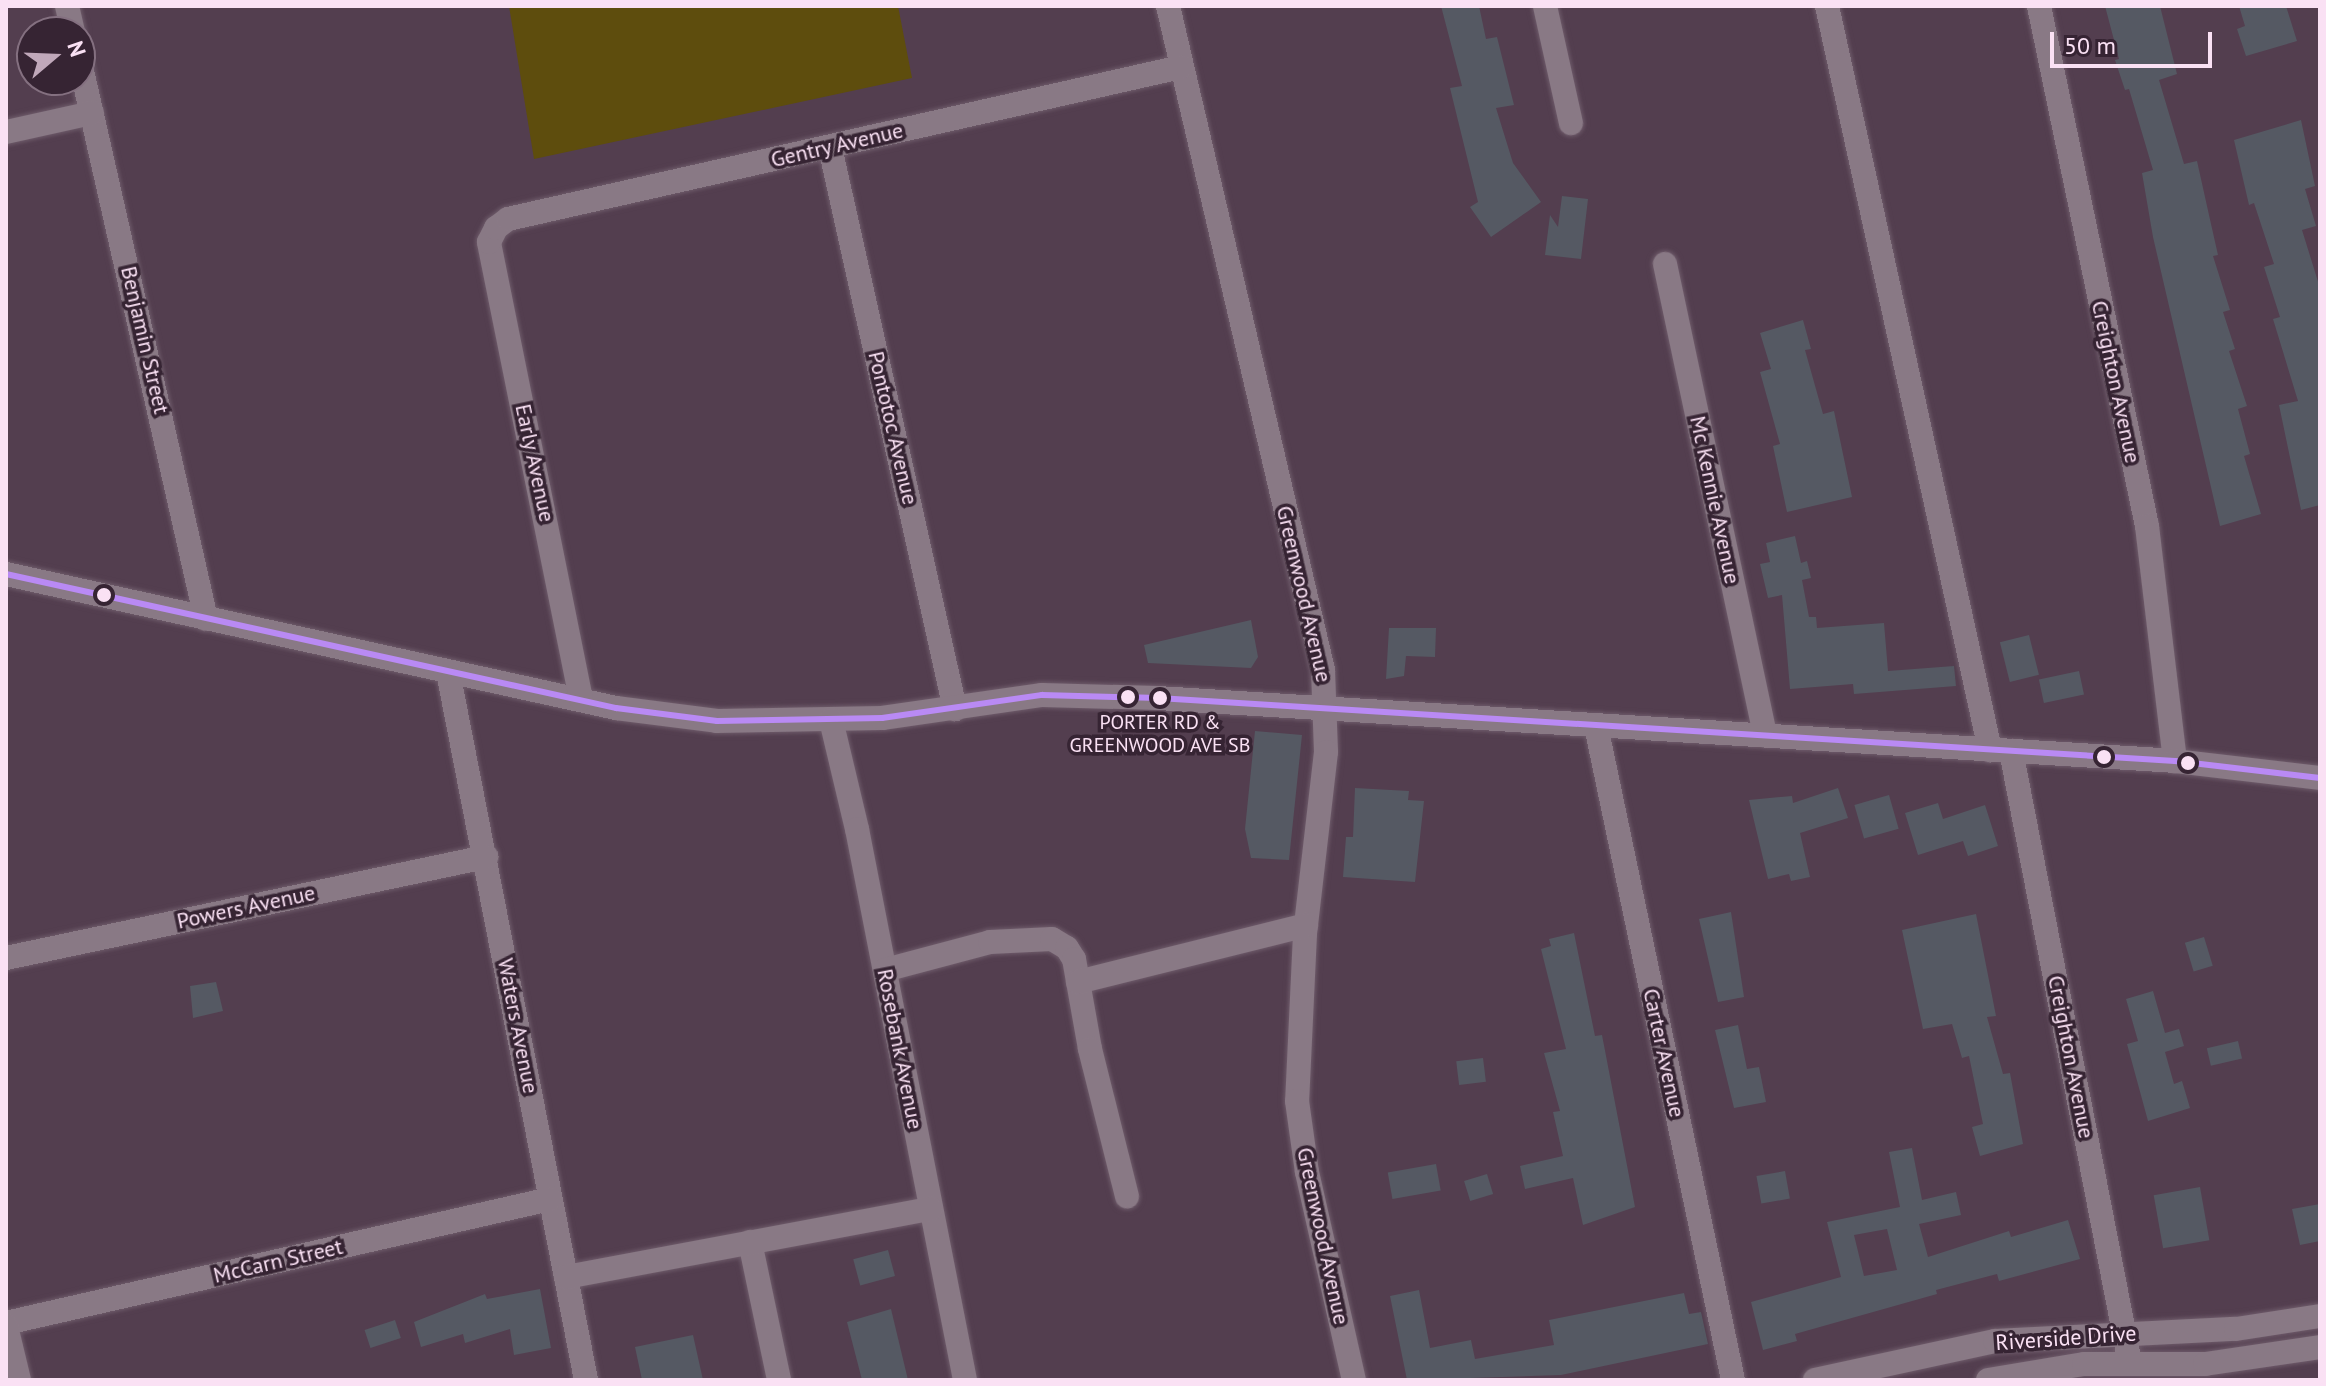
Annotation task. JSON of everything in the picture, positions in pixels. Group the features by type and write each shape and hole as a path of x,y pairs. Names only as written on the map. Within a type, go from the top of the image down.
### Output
{"street":[{"name":"Greenwood Avenue","path":"1168,6 1323,670 1328,711 1295,1053 1297,1101 1330,1276 1354,1380"},
{"path":"1545,6 1571,123"},
{"name":"Creighton Avenue","path":"1827,6 2001,750 2130,1363"},
{"name":"Creighton Avenue","path":"2039,6 2147,526 2175,761"},
{"name":"Gentry Avenue","path":"496,228 508,219 1181,67"},
{"name":"Benjamin Street","path":"88,96 206,619"},
{"path":"6,132 92,113"},
{"name":"Pontotoc Avenue","path":"830,147 955,709"},
{"name":"Early Avenue","path":"496,228 489,242 581,699"},
{"name":"Mc Kennie Avenue","path":"1665,264 1765,736"},
{"path":"6,574 448,672 581,699 717,721 831,720 955,709 1042,695 2175,761 2320,778"},
{"name":"Waters Avenue","path":"448,672 586,1380"},
{"name":"Rosebank Avenue","path":"831,720 885,970 965,1380"},
{"name":"Carter Avenue","path":"1596,726 1733,1380"},
{"name":"Powers Avenue","path":"6,958 486,857"},
{"path":"1078,982 1306,925"},
{"path":"885,970 990,942 1052,939 1074,959 1127,1196"},
{"name":"McCarn Street","path":"6,1325 550,1199"},
{"path":"566,1277 931,1209"},
{"path":"750,1242 779,1380"},
{"name":"Riverside Drive","path":"1815,1380 1995,1341 2236,1329 2320,1316"},
{"path":"6,1325 19,1380"},
{"name":"Riverside Drive","path":"1988,1380 2033,1370 2130,1363 2205,1364 2320,1347"}],"shaded area":[{"path":"509,6 898,6 912,78 534,159"}],"building":[{"path":"1441,6 1479,6 1486,39 1497,37 1514,105 1496,108 1513,163 1541,202 1491,237 1470,207 1478,202 1450,88 1462,86"},
{"path":"2105,6 2160,6 2177,74 2159,80 2184,164 2197,161 2218,255 2213,256 2230,310 2223,312 2235,349 2229,351 2247,406 2238,409 2250,454 2244,456 2261,514 2220,526 2153,237 2142,173 2153,170 2129,89 2125,90 2115,60 2119,59"},
{"path":"2239,6 2286,6 2297,41 2246,56 2237,29 2245,26"},
{"path":"2301,120 2315,186 2305,189 2316,226 2302,230 2320,288 2320,505 2301,510 2279,405 2298,401 2273,319 2280,317 2264,267 2274,264 2254,203 2249,205 2234,140"},
{"path":"1562,196 1588,199 1581,259 1545,255 1550,215 1558,227"},
{"path":"1803,320 1811,349 1805,350 1823,414 1834,411 1852,497 1787,512 1773,446 1780,444 1760,372 1771,369 1760,333"},
{"path":"1795,536 1801,563 1807,561 1811,578 1802,580 1809,617 1816,617 1817,628 1884,623 1888,671 1954,666 1956,686 1854,694 1853,684 1790,689 1782,595 1768,598 1760,564 1770,562 1766,543"},
{"path":"1251,620 1258,657 1251,668 1148,663 1144,645"},
{"path":"1389,628 1436,628 1435,657 1406,656 1404,676 1386,679"},
{"path":"2029,635 2039,675 2010,682 2000,642"},
{"path":"2079,671 2084,694 2044,703 2039,680"},
{"path":"1255,731 1302,735 1289,860 1251,858 1245,829"},
{"path":"1355,788 1409,791 1408,800 1424,801 1415,882 1343,877 1346,837 1353,837"},
{"path":"1838,788 1848,818 1800,833 1810,877 1791,881 1789,874 1768,879 1749,800 1792,796 1793,803"},
{"path":"1889,795 1899,829 1864,839 1854,805"},
{"path":"1938,803 1943,819 1985,805 1998,846 1968,856 1963,841 1918,855 1905,813"},
{"path":"1731,912 1744,997 1718,1002 1699,919"},
{"path":"1976,914 1996,1016 1987,1017 2003,1074 2010,1073 2023,1144 1980,1156 1972,1127 1983,1124 1969,1056 1962,1058 1952,1024 1923,1029 1902,930"},
{"path":"1574,933 1595,1036 1602,1035 1635,1207 1583,1225 1573,1178 1525,1189 1520,1166 1563,1156 1553,1112 1560,1111 1544,1053 1566,1049 1541,949 1551,946 1549,939"},
{"path":"2204,937 2213,966 2194,972 2185,943"},
{"path":"216,982 223,1011 193,1018 190,986"},
{"path":"2153,991 2165,1033 2179,1029 2184,1046 2165,1052 2174,1084 2182,1081 2190,1108 2148,1121 2127,1044 2138,1041 2126,999"},
{"path":"1738,1025 1747,1069 1759,1067 1766,1102 1734,1108 1715,1030"},
{"path":"2238,1041 2242,1059 2211,1066 2207,1048"},
{"path":"1483,1058 1486,1082 1459,1085 1456,1061"},
{"path":"1912,1148 1922,1200 1956,1192 1961,1215 1919,1224 1928,1257 2009,1231 2011,1237 2068,1220 2080,1259 1999,1281 1997,1274 1936,1290 1937,1294 1795,1334 1797,1341 1763,1350 1751,1302 1841,1277 1827,1222 1900,1207 1889,1152","holes":["1887,1229 1897,1270 1864,1276 1854,1235"]},
{"path":"1436,1164 1441,1191 1392,1199 1388,1173"},
{"path":"1785,1171 1790,1199 1761,1204 1756,1176"},
{"path":"1487,1174 1493,1194 1470,1201 1464,1181"},
{"path":"2200,1187 2209,1240 2163,1248 2154,1195"},
{"path":"2320,1204 2320,1241 2300,1245 2292,1209"},
{"path":"888,1250 895,1276 860,1285 853,1259"},
{"path":"540,1289 551,1348 514,1355 510,1329 465,1343 463,1334 421,1347 414,1322 485,1294 487,1299"},
{"path":"1419,1290 1430,1348 1471,1340 1475,1359 1554,1345 1549,1320 1684,1293 1689,1314 1701,1312 1708,1344 1561,1375 1407,1380 1390,1296"},
{"path":"891,1309 908,1380 862,1380 847,1322"},
{"path":"395,1320 401,1338 370,1348 365,1330"},
{"path":"693,1335 703,1380 642,1380 635,1347"}],"transit line":[{"path":"6,574 616,708 717,721 882,718 1042,695 1158,698 2175,761 2320,778"}],"place":[{"name":"PORTER RD & GREENWOOD AVE SB","path":"1160,698"}]}
